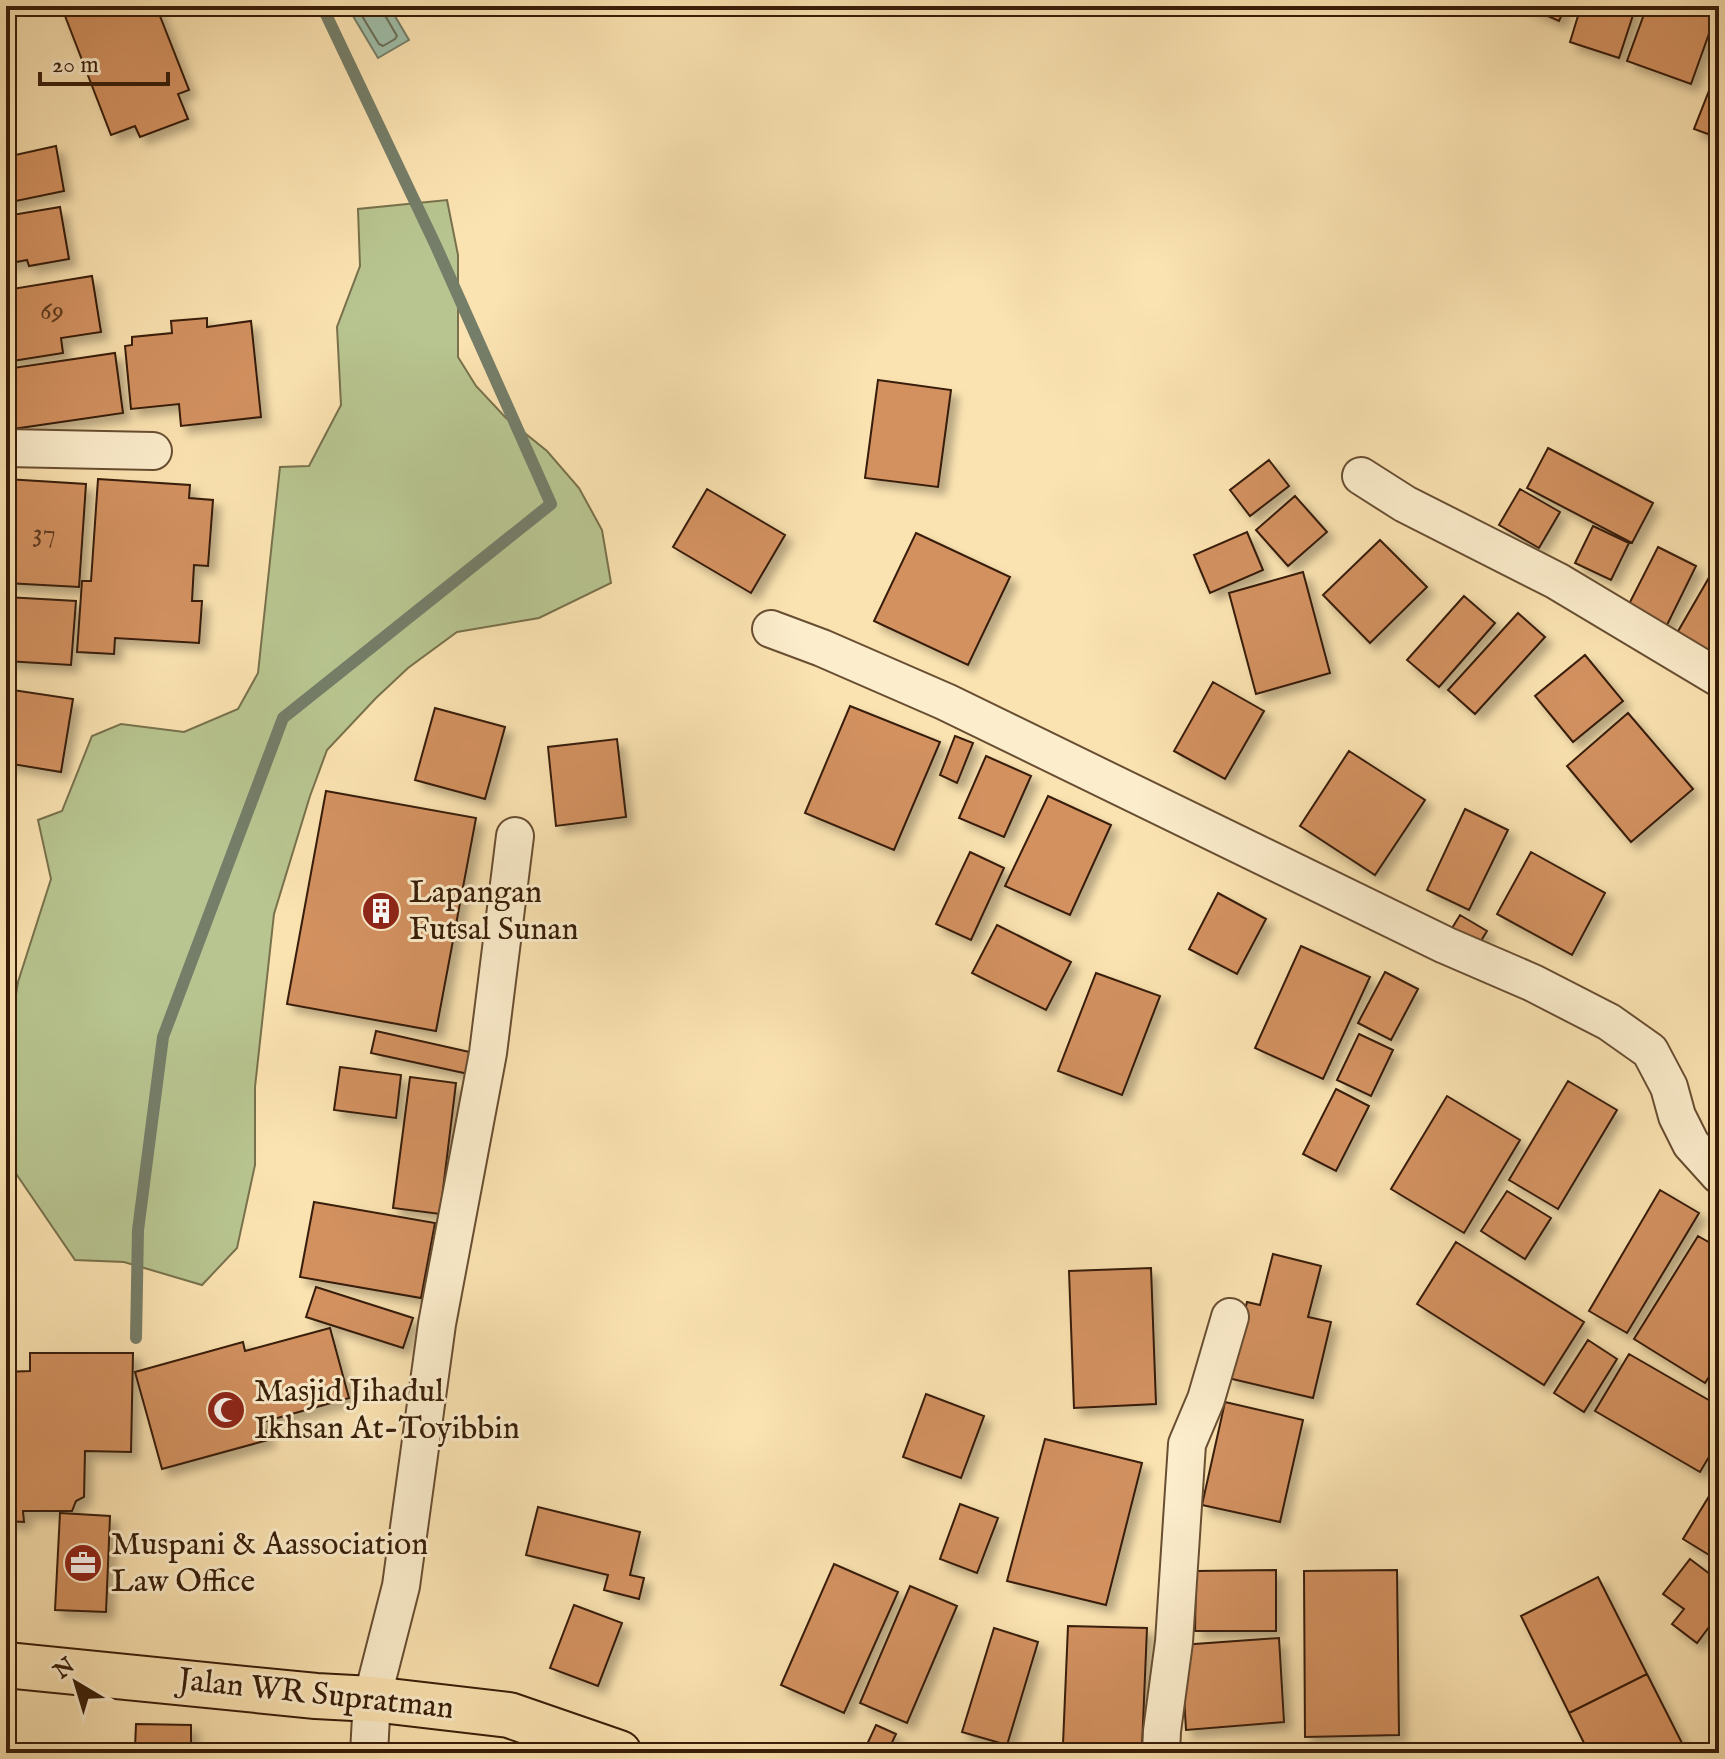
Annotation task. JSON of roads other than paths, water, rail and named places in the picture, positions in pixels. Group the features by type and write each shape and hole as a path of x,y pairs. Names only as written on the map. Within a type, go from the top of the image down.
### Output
{"highway":[{"name":"Jalan WR Supratman","path":"6,1665 509,1715 619,1753"}],"street":[{"path":"6,448 153,451"},
{"path":"1361,476 1405,504 1557,581 1719,678"},
{"path":"771,629 946,702 1431,939 1533,983 1609,1022 1650,1051 1669,1087 1677,1116 1691,1144 1719,1175"},
{"path":"369,1753 372,1699 401,1586 437,1324 488,1053 515,836"},
{"path":"1161,1753 1174,1642 1187,1444 1206,1399 1230,1317"}],"water":[{"path":"347,6 389,6 409,40 378,58"}],"waterway":[{"path":"136,1338 138,1230 163,1037 283,718 551,504 436,246 322,6"}],"place":[{"name":"Lapangan Futsal Sunan","path":"381,911"},
{"name":"Masjid Jihadul Ikhsan At-Toyibbin","path":"226,1410"},
{"name":"Muspani & Aassociation Law Office","path":"83,1563"}]}
